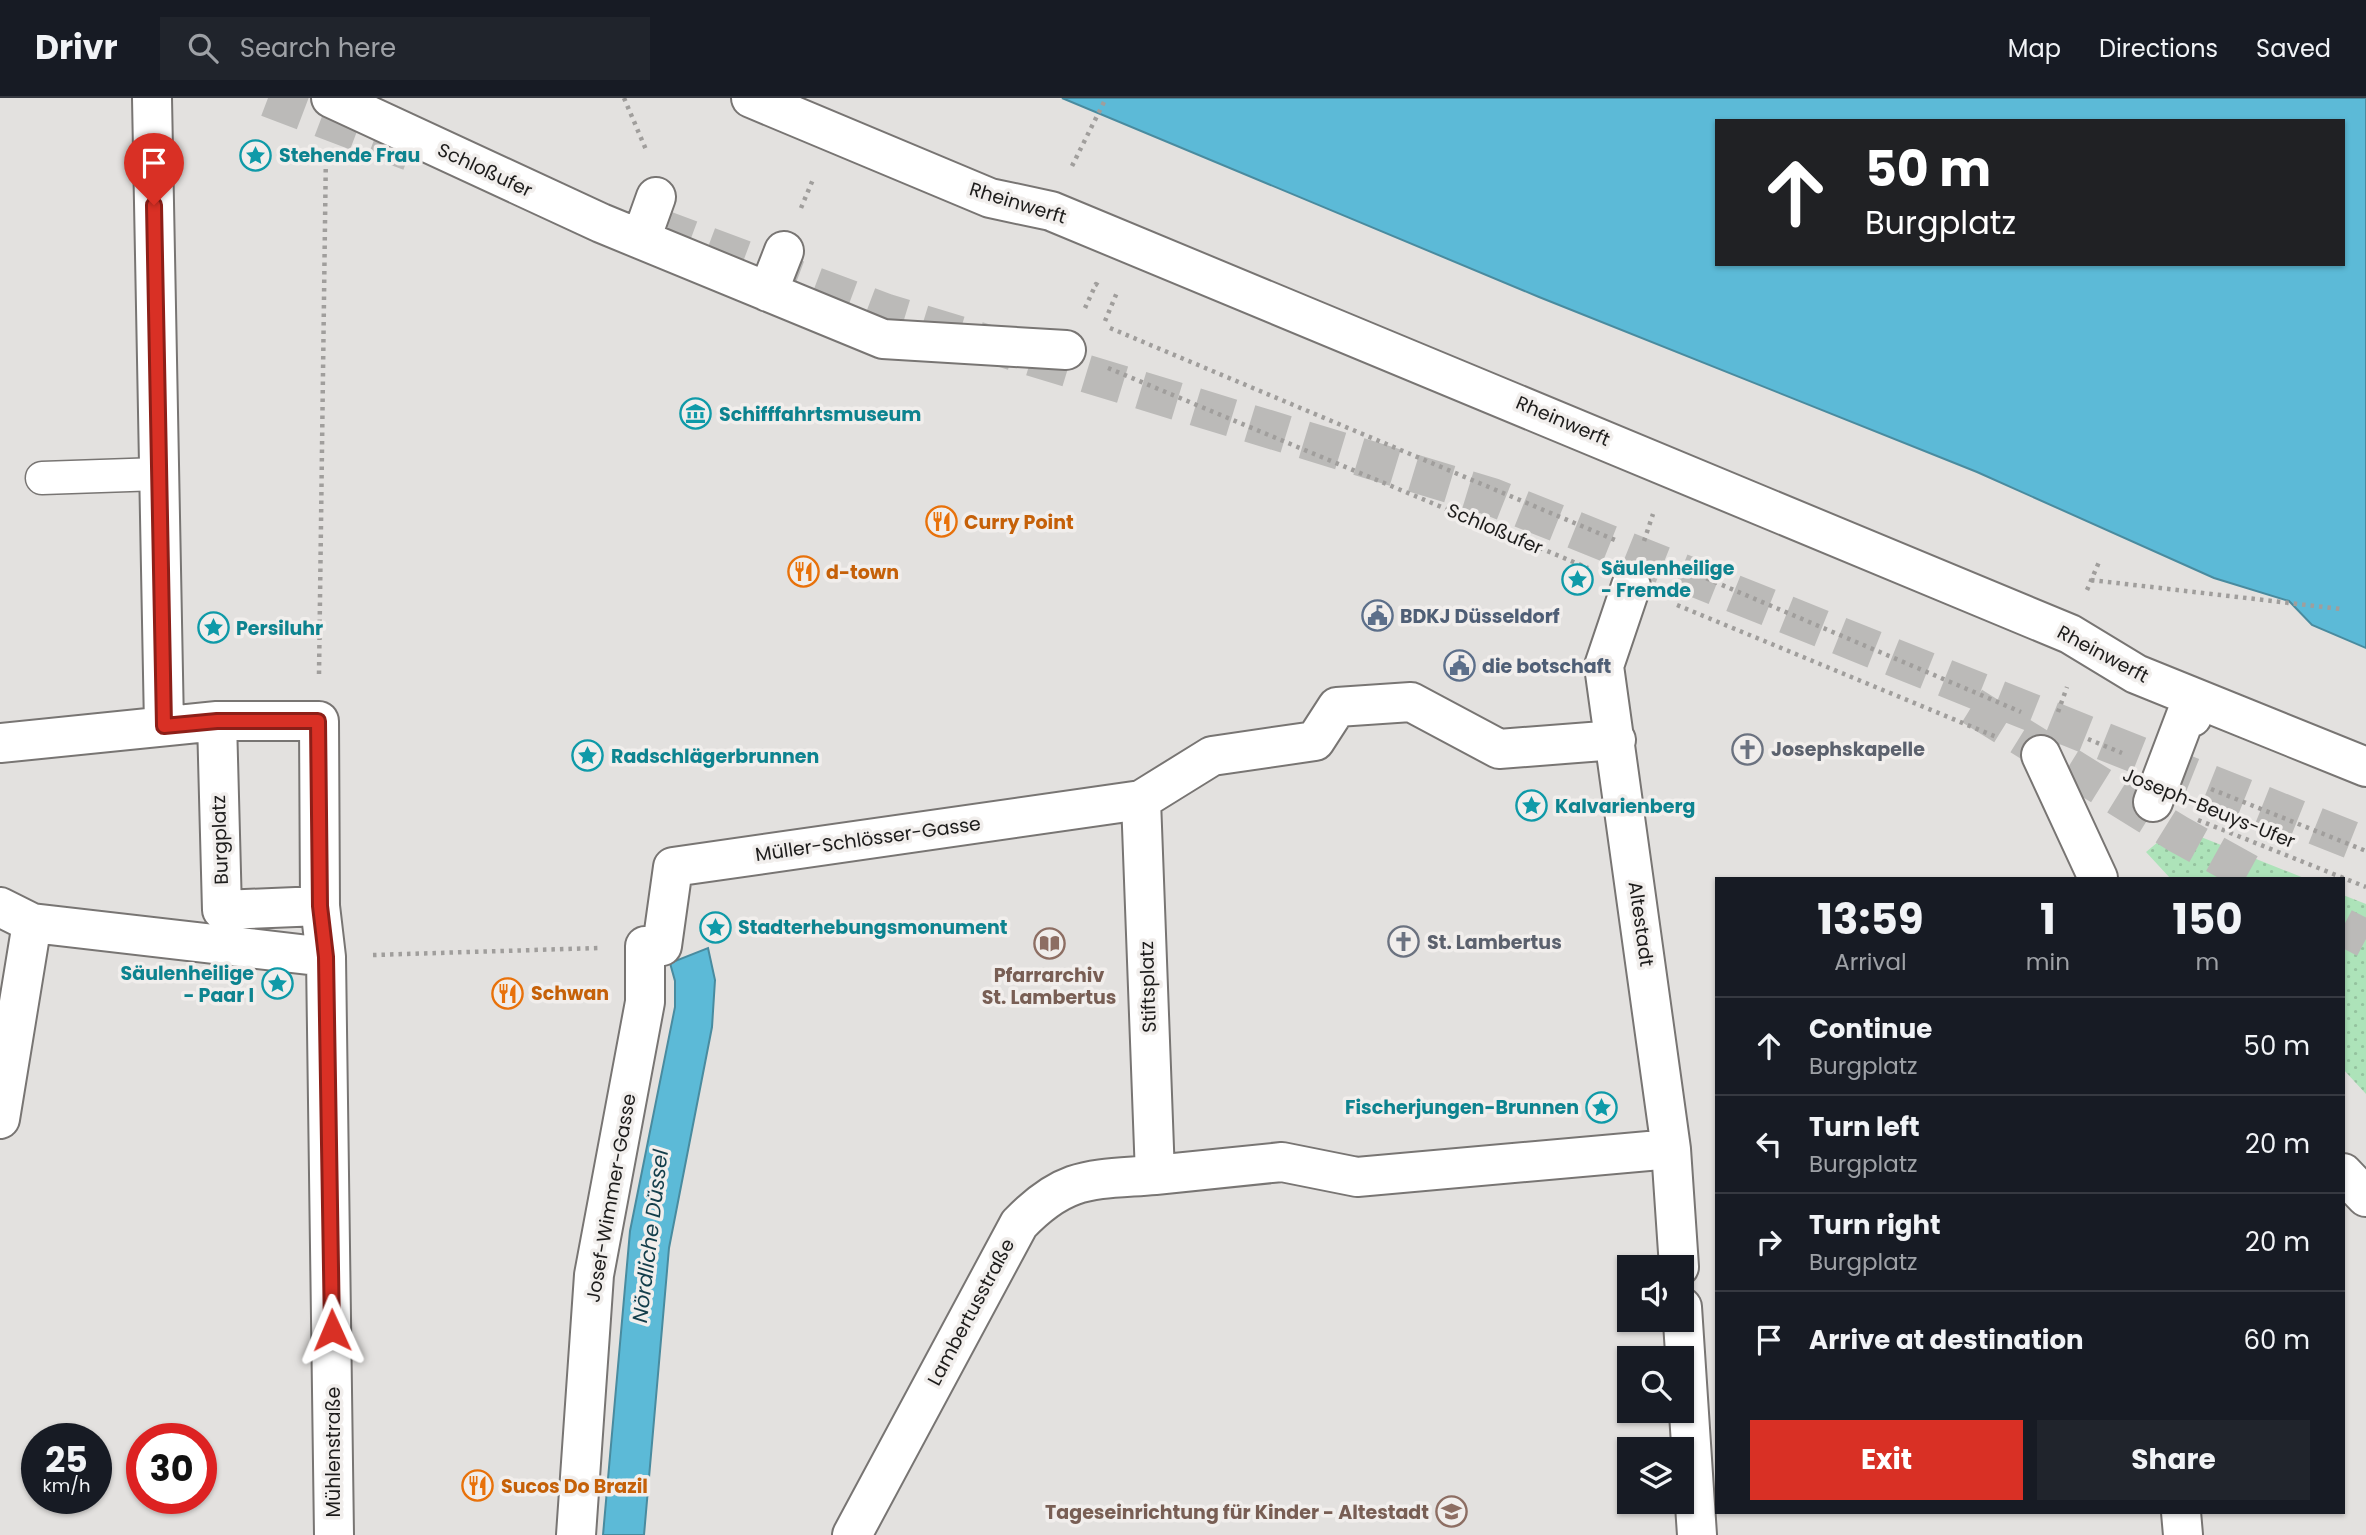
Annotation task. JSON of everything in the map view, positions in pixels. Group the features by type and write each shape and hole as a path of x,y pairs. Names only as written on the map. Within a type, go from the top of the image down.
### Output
{"street":[{"path":"152,98 164,726"},
{"name":"Schloßufer","path":"331,98 641,239 883,339 1066,350"},
{"name":"Rheinwerft","path":"751,98 990,198 1051,211 1518,402 2070,634 2136,674 2251,730 2366,767"},
{"path":"641,239 656,197"},
{"path":"768,292 784,251"},
{"name":"Altestadt","path":"1631,586 1604,666 1671,1149 1678,1255"},
{"path":"1141,800 1212,756 1315,741 1337,707 1411,702 1499,749 1616,740"},
{"path":"2153,802 2186,715 2192,718"},
{"path":"0,743 217,721 318,721 320,906"},
{"name":"Burgplatz","path":"217,721 222,910 320,906"},
{"path":"2041,755 2098,877"},
{"name":"Müller-Schlösser-Gasse","path":"653,946 673,867 1141,800"},
{"name":"Stiftsplatz","path":"1141,800 1156,1175"},
{"name":"Mühlenstraße","path":"320,906 326,957 334,1535"},
{"path":"0,1119 16,915 326,957"},
{"name":"Josef-Wimmer-Gasse","path":"576,1535 594,1275 653,946"},
{"path":"1156,1175 1282,1162 1357,1177 1671,1149"},
{"name":"Lambertusstraße","path":"852,1535 1019,1224 1041,1201 1063,1187 1087,1180 1156,1175"},
{"path":"2345,1175 2366,1197"},
{"path":"1684,1332 1697,1535"},
{"path":"2181,1514 2183,1535"}],"lane":[{"path":"42,478 159,474"}],"path":[{"path":"624,98 646,149 656,197"},
{"path":"1070,172 1105,98"},
{"path":"784,251 833,132"},
{"path":"318,721 326,139"},
{"path":"1066,350 1096,284 1130,299"},
{"path":"1117,294 1120,286"},
{"name":"Schloßufer","path":"1117,294 1103,325 1628,545"},
{"name":"Schloßufer","path":"1066,350 2041,755"},
{"path":"1640,509 1653,514"},
{"path":"1667,561 2027,714"},
{"path":"2091,580 2341,609"},
{"name":"Joseph-Beuys-Ufer","path":"2153,802 2341,877"},
{"name":"Joseph-Beuys-Ufer","path":"2345,879 2366,887"},
{"path":"326,957 653,946"}],"green space":[{"path":"2176,827 2301,877 2169,877 2146,852"},
{"path":"2345,896 2366,904 2366,1094 2345,1071"}],"water":[{"path":"1062,98 2366,98 2366,648 2312,625 2289,601 2214,578 1977,472 1539,297"},
{"name":"Nördliche Düssel","path":"708,948 715,980 712,1027 669,1248 644,1535 603,1535 630,1231 675,1007 675,981 670,963"}],"tunnel":[{"path":"268,98 413,153"},
{"path":"655,226 887,313 1492,497 2366,846"},
{"path":"1972,706 2178,834 2256,877"},
{"path":"2345,928 2366,939"}],"place":[{"name":"Stehende Frau","path":"256,155"},
{"name":"Schifffahrtsmuseum","path":"696,414"},
{"name":"Curry Point","path":"941,522"},
{"name":"d-town","path":"803,572"},
{"name":"Säulenheilige - Fremde","path":"1578,579"},
{"name":"BDKJ Düsseldorf","path":"1377,616"},
{"name":"Persiluhr","path":"213,628"},
{"name":"die botschaft","path":"1459,666"},
{"name":"Josephskapelle","path":"1748,749"},
{"name":"Radschlägerbrunnen","path":"588,756"},
{"name":"Kalvarienberg","path":"1532,806"},
{"name":"Stadterhebungsmonument","path":"715,927"},
{"name":"St. Lambertus","path":"1404,942"},
{"name":"Pfarrarchiv St. Lambertus","path":"1049,944"},
{"name":"Säulenheilige - Paar I","path":"277,984"},
{"name":"Schwan","path":"508,993"},
{"name":"Fischerjungen-Brunnen","path":"1602,1107"},
{"name":"Sucos Do Brazil","path":"478,1486"},
{"name":"Tageseinrichtung für Kinder - Altestadt","path":"1452,1512"}],"route":[{"path":"154,205 164,726 217,721 318,721 320,906 326,957 332,1330"}]}
